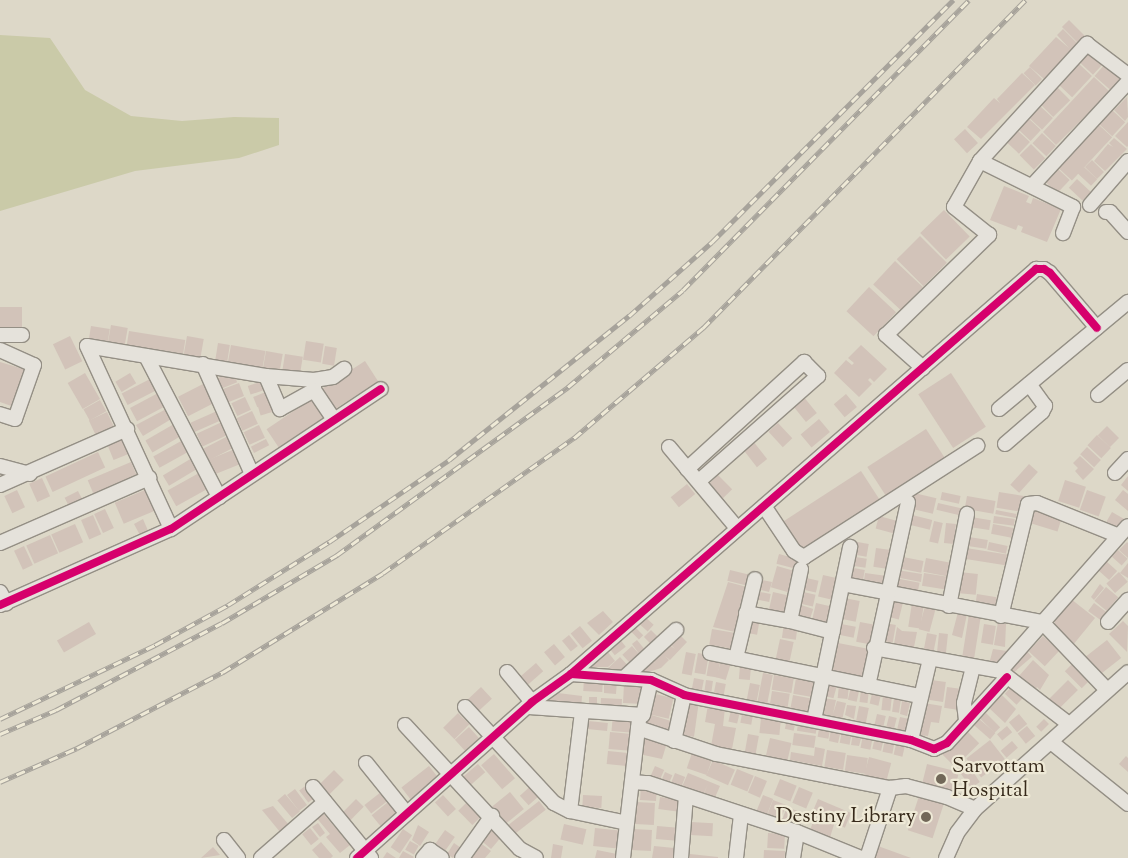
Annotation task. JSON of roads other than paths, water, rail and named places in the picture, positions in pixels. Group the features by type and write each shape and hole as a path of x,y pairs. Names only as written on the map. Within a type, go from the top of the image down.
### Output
{"street":[{"path":"923,368 886,335 989,235 954,207 980,161 1087,44 1128,75"},
{"path":"1033,185 1128,82"},
{"path":"980,161 1033,185 1074,207 1063,233"},
{"path":"1090,205 1128,162"},
{"path":"1106,212 1128,232"},
{"path":"313,787 364,855 407,814 494,739 531,704 571,674 1036,269 1044,269 1050,273 1097,328"},
{"path":"998,409 1128,302"},
{"path":"0,335 22,335"},
{"path":"171,529 127,429 87,346 203,364 314,385 334,420"},
{"path":"0,350 34,365 15,419 0,414"},
{"path":"146,356 219,497"},
{"path":"687,468 804,362 818,376 699,481"},
{"path":"203,364 252,474"},
{"path":"266,376 280,409 314,385 333,377 344,368"},
{"path":"1098,395 1128,370"},
{"path":"1006,444 1042,412 1045,406 1029,384"},
{"path":"2,600 171,529 380,389"},
{"path":"0,485 30,474 127,429"},
{"path":"764,506 794,551 804,557 977,446"},
{"path":"669,447 737,528"},
{"path":"1115,473 1128,459"},
{"path":"0,466 30,474"},
{"path":"0,543 149,478"},
{"path":"868,686 874,648 908,502"},
{"path":"571,674 651,680 684,695 911,740 934,749 946,743 966,720 1004,674 1042,622 1123,531 1037,502 1028,504 1001,616"},
{"path":"949,606 967,514"},
{"path":"814,720 850,547"},
{"path":"790,621 801,569"},
{"path":"736,658 755,579"},
{"path":"843,584 1001,616 1042,622 1107,690"},
{"path":"1108,622 1128,600"},
{"path":"746,613 790,621 833,632"},
{"path":"624,678 676,630"},
{"path":"874,648 1004,674 1069,724"},
{"path":"710,652 920,696"},
{"path":"911,740 930,659"},
{"path":"966,720 964,702 973,667"},
{"path":"507,672 531,704 582,712 643,715 651,680"},
{"path":"946,858 957,833 975,809 1128,672"},
{"path":"674,741 684,695"},
{"path":"465,707 554,803 570,811 627,823"},
{"path":"570,811 582,712"},
{"path":"623,858 640,714"},
{"path":"405,725 492,816 518,854 536,858"},
{"path":"638,728 716,754 890,788 906,786 948,797 975,809"},
{"path":"1051,742 1128,804"},
{"path":"366,763 407,814"},
{"path":"632,782 648,783 797,832 861,858"},
{"path":"868,858 890,788"},
{"path":"681,858 686,796"},
{"path":"261,858 325,802"},
{"path":"736,858 741,815"},
{"path":"462,858 492,816"},
{"path":"793,858 797,832"},
{"path":"224,840 238,858"},
{"path":"423,858 430,850 442,858"}],"railway":[{"path":"0,719 155,645 228,605 329,542 449,460 629,316 712,242 953,0"},
{"path":"0,734 56,710 222,623 337,555 568,387 683,290 969,0"},
{"path":"0,782 77,748 223,672 383,573 574,438 703,328 1025,0"}],"place":[{"name":"Sarvottam Hospital","path":"941,779"},
{"name":"Destiny Library","path":"926,817"}]}
